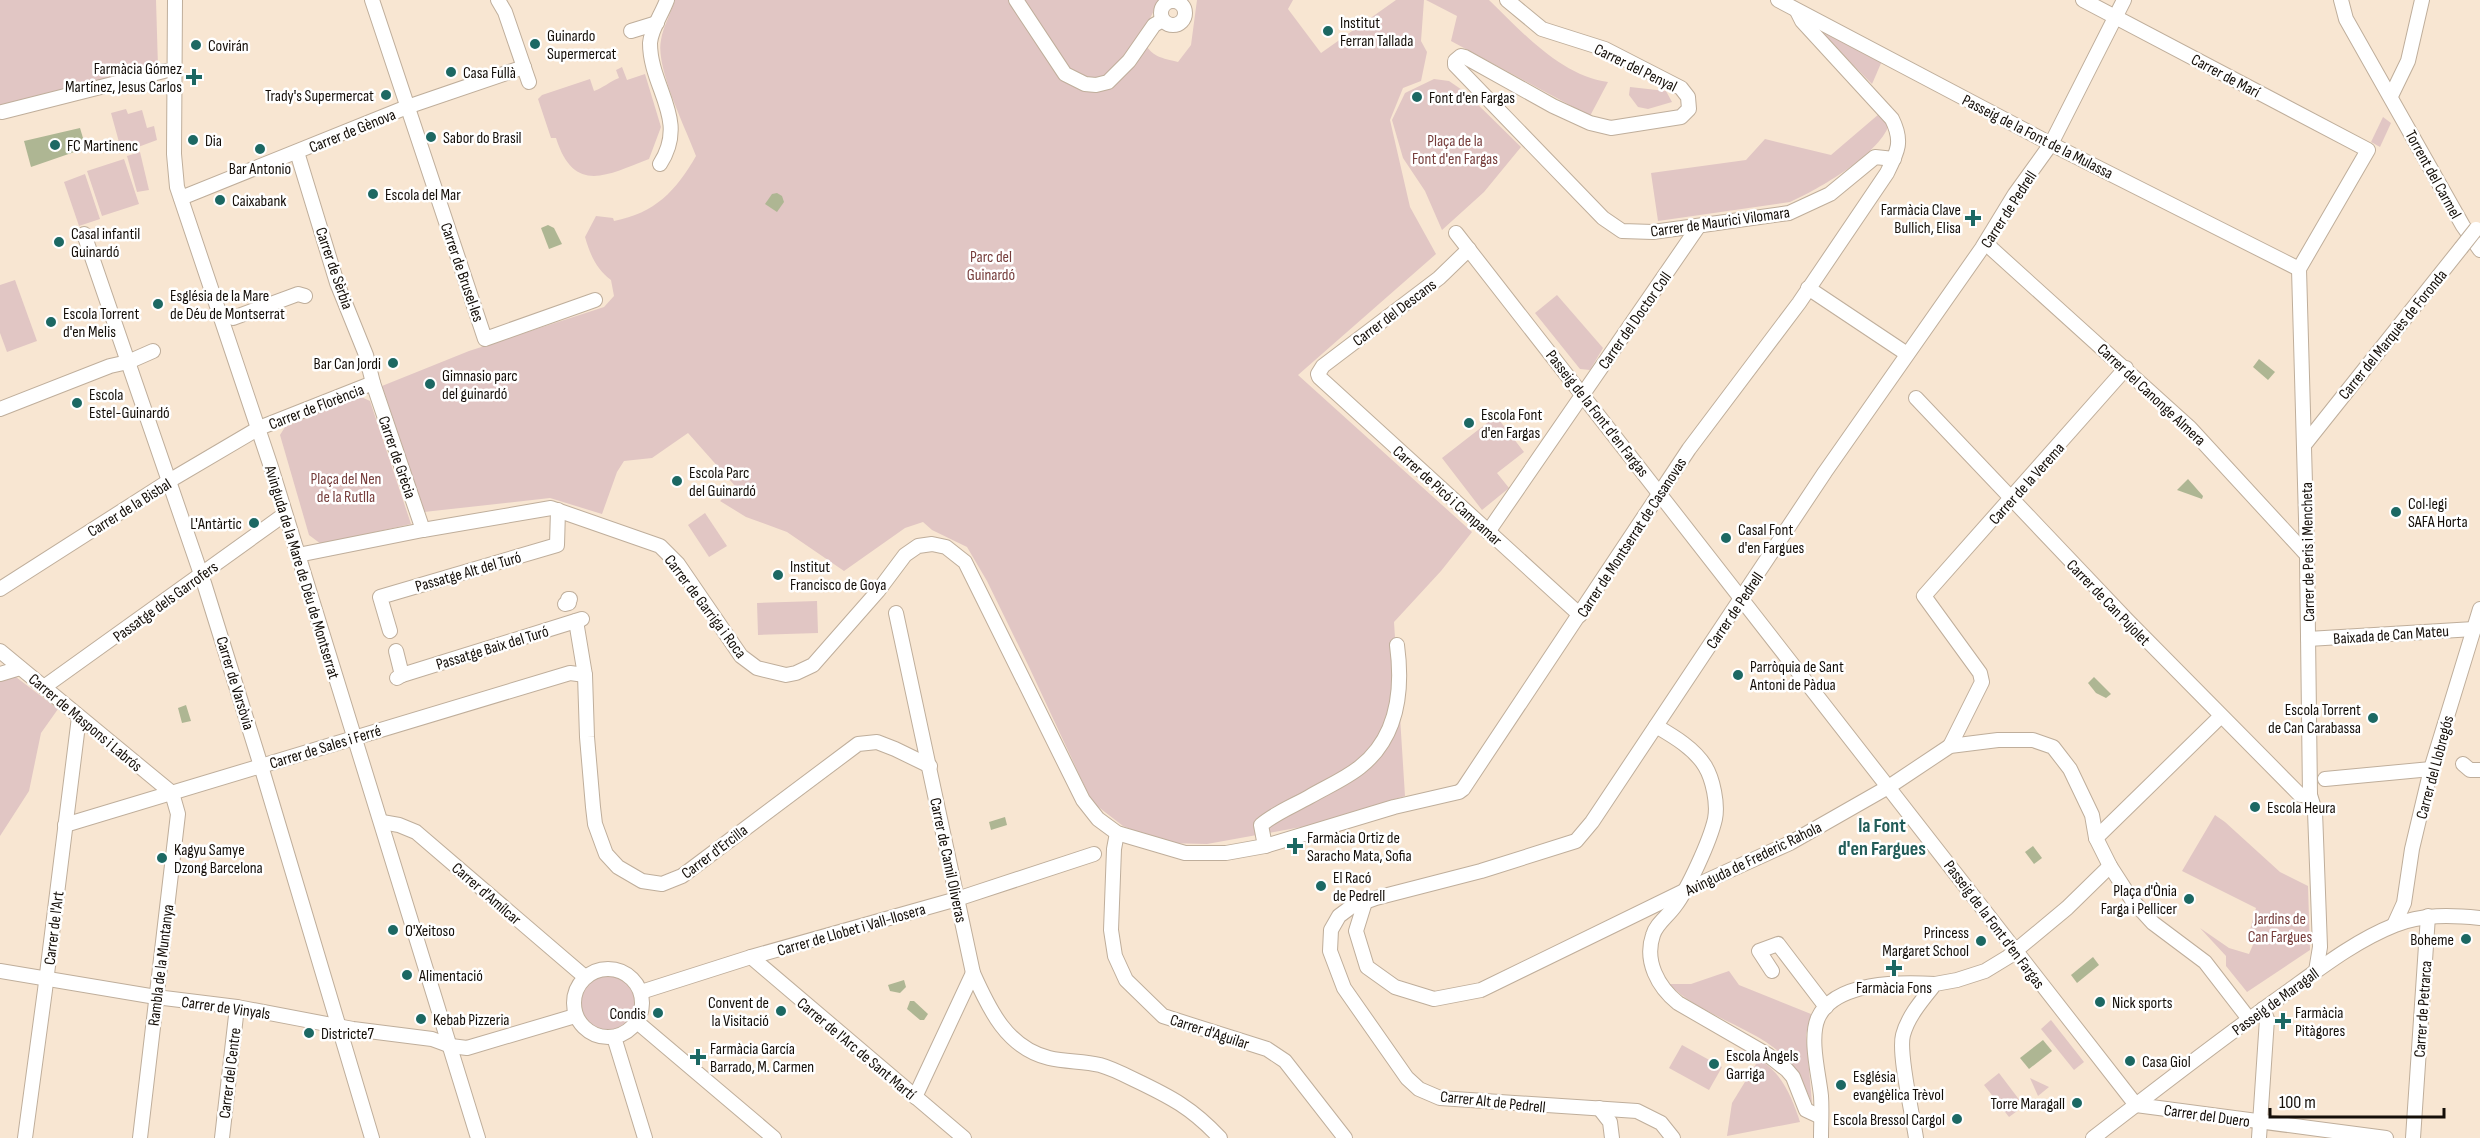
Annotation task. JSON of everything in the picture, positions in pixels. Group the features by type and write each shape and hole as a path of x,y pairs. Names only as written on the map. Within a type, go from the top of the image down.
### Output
{"street":[{"name":"Avinguda de la Mare de Déu de Montserrat","path":"175,0 174,154 181,198 259,428 478,1138"},
{"name":"Carrer de Brusel·les","path":"372,0 485,339 595,300"},
{"path":"498,0 505,12 530,82"},
{"path":"660,164 670,146 672,132 651,50 652,33 667,0"},
{"path":"1016,0 1065,74 1085,84 1096,85 1108,82 1129,61 1154,25 1163,20"},
{"name":"Carrer del Penyal","path":"1457,58 1465,57 1473,60 1553,106 1590,123 1611,128 1682,117 1689,109 1688,97 1681,87 1605,49 1542,28 1507,0"},
{"name":"Passeig de la Font de la Mulassa","path":"1778,0 1801,5 2051,144 2299,269"},
{"name":"Carrer de Marí","path":"2083,0 2368,150 2299,269"},
{"name":"Carrer de Pedrell","path":"1331,930 1339,916 1351,907 1481,871 1576,841 1592,822 1825,472 1987,242 2015,194 2051,144 2124,0"},
{"name":"Torrent del Carmel","path":"2341,0 2346,19 2463,226 2480,250"},
{"path":"2391,96 2408,61 2422,0"},
{"path":"1175,1 1184,11 1182,21 1173,25 1163,20 1161,9 1175,1"},
{"name":"Carrer de Montserrat de Casanovas","path":"1117,833 1185,853 1226,853 1265,846 1394,807 1442,798 1463,789 1580,615 1659,492 1808,288 1894,159 1899,133 1892,119 1802,21 1801,5"},
{"path":"631,31 657,23"},
{"name":"Carrer de Maurici Vilomara","path":"1457,58 1455,65 1604,218 1622,231 1653,232 1789,213 1830,194 1875,157 1894,159"},
{"name":"Carrer de Gènova","path":"181,198 407,107 524,67"},
{"path":"2,112 164,71"},
{"name":"Carrer de Sèrbia","path":"297,152 337,283 366,355 373,383"},
{"path":"1866,164 1887,172"},
{"name":"Carrer del Doctor Coll","path":"1488,532 1698,227"},
{"name":"Carrer del Marquès de Foronda","path":"2305,444 2478,227"},
{"name":"Passeig de la Font d'en Fargas","path":"1456,233 1890,786 2136,1105"},
{"name":"Carrer de Varsòvia","path":"84,234 201,574 372,1138"},
{"name":"Carrer del Canonge Almera","path":"1987,242 2190,428 2307,555"},
{"name":"Carrer del Descans","path":"1318,374 1323,366 1439,278 1469,249"},
{"name":"Carrer de Peris i Mencheta","path":"2299,269 2305,444 2310,795 2315,811 2320,947 2316,971"},
{"path":"1808,288 1907,354"},
{"path":"233,318 298,294 305,296"},
{"path":"0,409 153,351"},
{"name":"Carrer de la Verema","path":"1950,746 1982,682 1980,673 1924,596 2126,368"},
{"name":"Carrer de Picó i Campamar","path":"1318,374 1580,615"},
{"name":"Carrer de Florència","path":"259,428 373,383"},
{"name":"Carrer de Grècia","path":"373,383 423,530"},
{"name":"Carrer de Can Pujolet","path":"1916,398 2011,500 2221,716 2300,795 2310,795"},
{"name":"Carrer de la Bisbal","path":"0,589 169,481 259,428"},
{"name":"Carrer de Garriga i Roca","path":"298,555 551,508 660,546 678,564 741,656 757,668 776,674 796,673 813,665 905,555 918,546 932,544 946,547 965,562 1083,800 1098,819 1117,833"},
{"name":"Passatge Alt del Turó","path":"390,631 380,597 557,545 558,510"},
{"name":"Passatge dels Garrofers","path":"44,687 285,514"},
{"name":"Carrer del Llobregós","path":"2394,925 2404,903 2412,849 2431,769 2480,609"},
{"name":"Carrer de Camil Oliveras","path":"896,613 973,973"},
{"name":"Carrer d'Ercilla","path":"579,620 595,824 611,860 642,882 662,885 682,876 858,744 877,742 930,766"},
{"name":"Passatge Baix del Turó","path":"396,651 399,676 579,620"},
{"name":"Baixada de Can Mateu","path":"2308,639 2474,629"},
{"path":"1265,846 1261,825 1349,775 1369,759 1382,742 1392,723 1397,702 1400,675 1397,645"},
{"name":"Carrer de Maspons i Labrós","path":"0,651 172,794"},
{"path":"0,674 21,668"},
{"name":"Carrer de Sales i Ferré","path":"66,825 570,673 585,675"},
{"path":"2096,838 2221,716"},
{"name":"Carrer de l'Art","path":"25,1138 79,717"},
{"path":"1656,726 1683,743 1705,765 1714,791 1715,818 1701,855 1676,906 1653,933 1652,965 1665,992 1678,1003 1768,1055 1787,1070 1793,1077 1806,1110 1821,1117"},
{"name":"Avinguda de Frederic Rahola","path":"1365,902 1356,931 1367,967 1395,987 1434,999 1481,990 1684,891 1790,843 1890,786 1950,746 1998,740 2033,741 2053,747 2070,769 2092,815 2096,838 2110,866 2132,900 2153,923 2205,962 2248,1019"},
{"path":"2463,764 2470,770 2480,770"},
{"path":"2325,779 2431,769"},
{"name":"Rambla de la Muntanya","path":"140,1138 178,814 172,794"},
{"name":"Carrer d'Amílcar","path":"382,822 399,825 416,832 585,977"},
{"name":"Carrer d'Aguilar","path":"1117,833 1113,849 1111,930 1115,956 1126,981 1163,1016 1267,1049 1285,1061 1346,1138"},
{"name":"Carrer de Llobet i Vall-llosera","path":"641,992 751,957 957,899 1094,854"},
{"path":"1821,1138 1815,1046 1817,1020 1826,1007 1843,993 1908,982 1935,984 1985,971 2015,951 2067,908 2110,866"},
{"name":"Passeig de Maragall","path":"2093,1138 2248,1019 2361,942 2394,925 2428,916 2457,915 2480,918"},
{"name":"Carrer de Petrarca","path":"2414,1138 2428,916"},
{"name":"Carrer Alt de Pedrell","path":"1331,930 1330,951 1344,988 1407,1078 1419,1089 1440,1098 1637,1111 1661,1123 1673,1138"},
{"path":"1773,971 1759,951 1778,944 1826,1007"},
{"name":"Carrer de l'Arc de Sant Martí","path":"751,957 964,1138"},
{"path":"612,968 630,976 641,992 642,1012 637,1022 623,1034 614,1037 595,1035 575,1016 575,994 585,977 593,972 612,968"},
{"name":"Carrer de Vinyals","path":"0,971 432,1039 451,1046"},
{"path":"915,1097 973,973"},
{"path":"973,973 995,1018 1009,1035 1028,1051 1050,1058 1101,1065 1116,1071 1176,1099 1200,1116 1220,1138"},
{"path":"1916,1138 1903,1055 1903,1037 1910,1020 1935,984"},
{"name":"Carrer del Centre","path":"222,1138 237,1007"},
{"path":"2259,1138 2268,1019 2263,1009"},
{"path":"451,1046 467,1048 575,1016"},
{"path":"637,1022 774,1138"},
{"path":"614,1037 645,1138"},
{"name":"Carrer del Duero","path":"2136,1105 2386,1138"},
{"path":"1599,1108 1610,1122 1612,1138"}],"green space":[{"path":"0,0 156,0 158,67 0,108"},
{"name":"Parc del Guinardó","path":"675,0 1159,0 1141,37 1155,55 1178,62 1191,45 1197,0 1293,0 1288,9 1321,53 1396,0 1424,0 1421,41 1427,52 1421,81 1403,88 1390,120 1410,207 1436,254 1298,375 1472,532 1441,571 1394,622 1405,796 1307,826 1207,844 1165,843 1123,826 1092,802 987,581 967,547 932,530 923,522 905,528 844,571 787,532 746,517 720,501 736,487 688,433 652,458 624,461 617,472 602,514 550,498 424,512 382,386 469,351 604,307 614,296 611,280 594,261 585,237 596,216 613,218 614,221 653,206 681,180 696,156 667,81 660,52 662,35"},
{"path":"1426,0 1489,0 1528,38 1558,62 1591,78 1608,82 1590,116 1451,41 1457,16"},
{"path":"1815,27 1882,61 1872,84"},
{"path":"622,67 627,80 645,74 661,127 649,159 606,174 594,176 582,174 572,168 563,156 556,138 551,138 538,99 542,95 590,79 594,91 619,78 616,70"},
{"name":"Plaça de la Font d'en Fargas","path":"1434,79 1449,81 1465,92 1521,147 1484,192 1442,230 1425,191 1403,158 1392,120 1405,93"},
{"path":"1630,87 1666,91 1672,102 1648,109 1638,107 1629,95"},
{"path":"126,109 128,114 142,110 147,128 154,126 157,140 122,153 111,113"},
{"path":"1879,114 1889,125 1873,148 1831,180 1790,202 1658,221 1651,173 1746,160 1765,139 1831,155"},
{"path":"2383,117 2391,123 2380,147 2371,142"},
{"path":"140,152 149,190 137,192 127,156"},
{"path":"124,159 139,204 102,216 87,171"},
{"path":"85,174 100,219 79,226 64,182"},
{"path":"15,280 37,341 7,352 0,333 0,285"},
{"path":"1557,295 1603,348 1590,370 1580,369 1535,313"},
{"name":"Plaça del Nen de la Rutlla","path":"359,396 370,401 411,524 321,544 309,535 280,435 285,427"},
{"path":"1496,416 1524,452 1497,473 1509,488 1482,510 1442,458"},
{"path":"705,513 727,546 709,557 688,525"},
{"path":"817,601 818,633 758,635 757,603"},
{"path":"12,674 58,709 41,733 29,791 0,836 0,679"},
{"name":"Jardins de Can Fargues","path":"2215,815 2280,872 2308,886 2310,950 2247,992 2226,966 2226,956 2200,928 2229,948 2249,954 2255,940 2248,937 2256,908 2182,871"},
{"path":"1729,971 1739,985 1811,1014 1806,1035 1812,1103 1797,1072 1777,1050 1747,1031 1698,1006 1669,984 1691,984"},
{"path":"603,975 615,975 629,983 637,997 635,1014 629,1023 615,1031 603,1031 586,1019 581,1009 581,997 593,980"},
{"path":"2051,1020 2084,1062 2074,1070 2041,1029"},
{"path":"1682,1045 1722,1067 1709,1090 1669,1068"},
{"path":"1759,1059 1780,1078 1800,1122 1727,1136 1732,1103"},
{"path":"1999,1073 2024,1106 2009,1117 1984,1085"},
{"path":"2030,1078 2049,1087 2038,1096"}],"shaded area":[{"name":"FC Martinenc","path":"80,128 86,148 31,167 24,141"},
{"path":"777,193 782,196 784,202 777,212 765,204 772,194"},
{"path":"548,225 554,228 562,244 549,249 541,228"},
{"path":"2259,359 2275,372 2268,380 2253,367"},
{"path":"2188,479 2203,496 2202,499 2177,490"},
{"path":"2094,677 2111,694 2106,698 2096,693 2088,683"},
{"path":"186,705 191,721 182,723 178,708"},
{"path":"1005,817 1007,825 991,830 989,822"},
{"path":"2033,846 2042,858 2034,864 2025,852"},
{"path":"2093,957 2099,965 2077,983 2071,975"},
{"path":"904,980 906,987 900,993 890,991 888,985"},
{"path":"910,1001 914,1001 928,1014 924,1020 920,1020 907,1009"},
{"path":"2043,1040 2052,1051 2029,1069 2020,1058"}],"place":[{"name":"Institut Ferran Tallada","path":"1328,31"},
{"name":"Guinardo Supermercat","path":"535,44"},
{"name":"Covirán","path":"196,45"},
{"name":"Casa Fullà","path":"451,72"},
{"name":"Farmàcia Gómez Martínez, Jesus Carlos","path":"194,77"},
{"name":"Trady's Supermercat","path":"386,95"},
{"name":"Font d'en Fargas","path":"1417,97"},
{"name":"Sabor do Brasil","path":"431,137"},
{"name":"Dia","path":"193,140"},
{"name":"FC Martinenc","path":"55,145"},
{"name":"Bar Antonio","path":"260,149"},
{"name":"Escola del Mar","path":"373,194"},
{"name":"Caixabank","path":"220,200"},
{"name":"Farmàcia Clave Bullich, Elisa","path":"1973,218"},
{"name":"Casal infantil Guinardó","path":"59,242"},
{"name":"Església de la Mare de Déu de Montserrat","path":"158,304"},
{"name":"Escola Torrent d'en Melis","path":"51,322"},
{"name":"Bar Can Jordi","path":"393,363"},
{"name":"Gimnasio parc del guinardó","path":"430,384"},
{"name":"Escola Estel-Guinardó","path":"77,403"},
{"name":"Escola Font d'en Fargas","path":"1469,423"},
{"name":"Escola Parc del Guinardó","path":"677,481"},
{"name":"Col·legi SAFA Horta","path":"2396,512"},
{"name":"L'Antàrtic","path":"254,523"},
{"name":"Casal Font d'en Fargues","path":"1726,538"},
{"name":"Institut Francisco de Goya","path":"778,575"},
{"name":"Parròquia de Sant Antoni de Pàdua","path":"1738,675"},
{"name":"Escola Torrent de Can Carabassa","path":"2373,718"},
{"name":"Escola Heura","path":"2255,807"},
{"name":"Farmàcia Ortiz de Saracho Mata, Sofia","path":"1295,846"},
{"name":"Kagyu Samye Dzong Barcelona","path":"162,858"},
{"name":"El Racó de Pedrell","path":"1321,886"},
{"name":"Plaça d'Ònia Farga i Pellicer","path":"2189,899"},
{"name":"O'Xeitoso","path":"393,930"},
{"name":"Boheme","path":"2466,939"},
{"name":"Princess Margaret School","path":"1981,941"},
{"name":"Farmàcia Fons","path":"1894,968"},
{"name":"Alimentació","path":"407,975"},
{"name":"Nick sports","path":"2100,1002"},
{"name":"Convent de la Visitació","path":"781,1011"},
{"name":"Condis","path":"658,1013"},
{"name":"Kebab Pizzeria","path":"421,1019"},
{"name":"Farmàcia Pitàgores","path":"2283,1021"},
{"name":"Districte7","path":"309,1033"},
{"name":"Farmàcia García Barrado, M. Carmen","path":"698,1057"},
{"name":"Casa Giol","path":"2130,1061"},
{"name":"Escola Àngels Garriga","path":"1714,1064"},
{"name":"Església evangèlica Trèvol","path":"1841,1085"},
{"name":"Torre Maragall","path":"2077,1103"},
{"name":"Escola Bressol Cargol","path":"1957,1119"}],"district":[{"name":"la Font d'en Fargues","path":"1882,836"}]}
